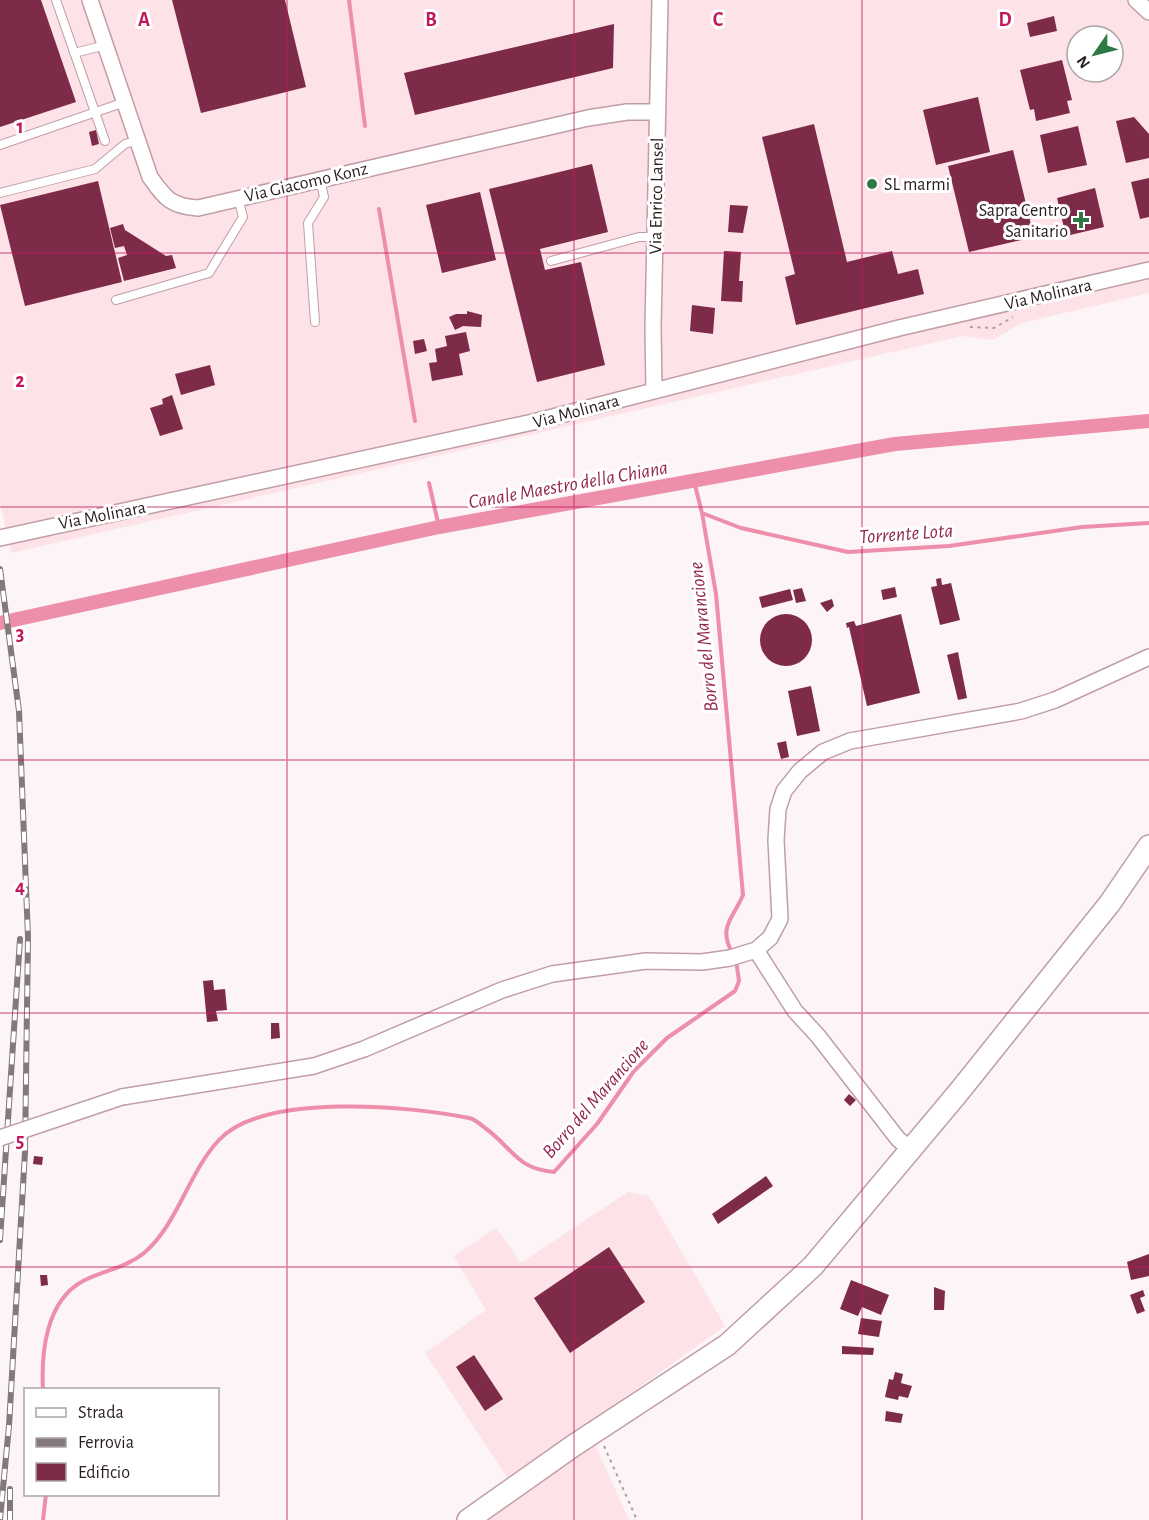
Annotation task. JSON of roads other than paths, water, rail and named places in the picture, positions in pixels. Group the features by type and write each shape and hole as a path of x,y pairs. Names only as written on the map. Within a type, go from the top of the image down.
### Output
{"main road":[{"path":"468,1520 596,1431 727,1345 813,1266 1103,912 1149,846"}],"street":[{"name":"Via Giacomo Konz","path":"90,0 150,177 163,195 178,207 198,208 588,118 627,112 658,112"},
{"name":"Via Enrico Lansel","path":"654,391 660,0"},
{"path":"1136,0 1149,12"},
{"name":"Via Molinara","path":"0,538 387,455 654,391 898,328 1149,270"},
{"path":"0,1138 122,1097 314,1066 364,1049 502,990 552,974 646,962 702,962 730,958 756,950 770,938 780,919 776,840 778,809 784,791 800,771 823,752 850,741 1022,711 1065,696 1149,657"},
{"path":"756,950 795,1011 818,1036 898,1139 910,1149"}],"lane":[{"path":"56,0 105,141"},
{"path":"74,54 106,45"},
{"path":"0,145 125,102"},
{"path":"0,193 95,169 125,144 138,140"},
{"path":"315,322 308,223 324,197 320,179"},
{"path":"116,300 209,273 243,217 238,198"},
{"path":"551,261 639,237 655,237"}],"waterway":[{"path":"349,0 365,126"},
{"path":"379,209 415,421"},
{"name":"Canale Maestro della Chiana","path":"0,623 439,527 895,444 1149,421"},
{"name":"Torrente Lota","path":"694,481 702,513 741,528 848,552 949,546 1082,527 1149,523"},
{"path":"429,483 439,527"},
{"name":"Borro del Marancione","path":"702,513 716,594 743,895 728,923 726,936 732,953"},
{"name":"Borro del Marancione","path":"43,1388 43,1360 48,1329 61,1301 83,1281 122,1266 144,1253 166,1228 208,1153 219,1140 240,1125 269,1115 339,1106 376,1107 443,1114 473,1119 523,1162 531,1167 554,1172 597,1124 634,1071 667,1038 735,991 739,981 736,960"},
{"name":"Borro del Marancione","path":"43,1520 46,1496"}],"railway":[{"path":"0,569 19,711 28,937 25,1152 9,1426 0,1519"},
{"path":"0,1240 20,939"},
{"path":"10,1489 10,1520"}],"place":[{"name":"SL marmi","path":"872,184"},
{"name":"Sapra Centro Sanitario","path":"1081,220"}]}
